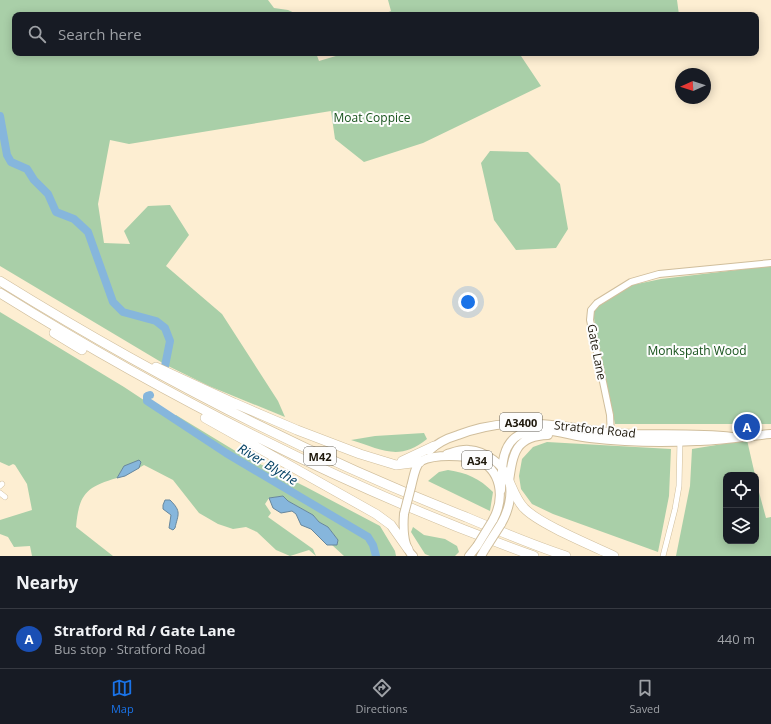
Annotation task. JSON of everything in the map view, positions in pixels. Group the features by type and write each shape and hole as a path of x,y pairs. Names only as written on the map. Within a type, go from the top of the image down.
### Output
{"highway":[{"name":"M42","path":"0,282 84,333 240,418 361,475 566,556"},
{"name":"M42","path":"0,293 130,371 239,429 370,490 534,556"},
{"path":"13,301 63,340 376,514 391,525 411,554"},
{"path":"84,333 241,406 297,430 389,463 401,465 421,462"},
{"path":"389,463 405,461 434,446"},
{"path":"509,481 518,499 529,513 577,539 614,556"}],"main road":[{"name":"Stratford Road","path":"421,462 434,446 466,432 507,423 556,425 611,436"},
{"name":"Stratford Road","path":"500,490 502,470 507,447 512,440 523,433 538,430 580,437 680,437 712,440 771,434"},
{"path":"483,552 501,524 508,506 509,481 515,452 527,439 539,436 580,437"},
{"path":"438,456 460,450 475,451 487,456 502,470 509,481"},
{"name":"A34","path":"421,462 438,456 468,457 480,461 494,473 500,490 500,506 494,520 469,556"},
{"path":"411,554 404,534 404,514 411,487 421,462"}],"street":[{"name":"Gate Lane","path":"611,436 610,415 590,320 591,310 597,303 631,282 659,274 711,271 771,263"},
{"path":"663,556 679,486 680,437"},
{"path":"0,492 5,497"}],"green space":[{"name":"Moat Coppice","path":"0,0 268,0 274,8 292,12 12,12 12,56 317,56 319,61 336,56 521,56 541,86 423,143 364,162 335,139 331,111 129,144 110,140 98,204 104,243 130,244 124,231 148,206 170,205 189,235 166,266 222,314 278,401 285,417 209,386 166,365 0,266"},
{"path":"388,0 677,0 679,12 388,12 391,11"},
{"path":"490,151 528,152 560,184 568,229 556,248 516,250 494,220 481,163"},
{"name":"Monkspath Wood","path":"771,266 771,424 615,424 597,340 593,311 603,300 632,285 661,279"},
{"path":"0,312 124,387 171,418 176,415 242,455 380,526 395,551 396,556 344,556 332,545 337,545 338,540 328,527 319,522 313,515 288,501 283,496 269,498 265,504 271,513 268,517 313,549 316,556 309,550 290,556 276,550 257,532 246,527 233,529 218,524 199,513 173,480 144,465 139,468 141,462 124,466 117,478 106,481 91,489 82,500 79,507 76,527 113,556 32,556 30,546 14,547 8,537 0,534 0,520 32,510 27,484 15,465 13,464 9,466 0,462"},
{"path":"424,433 427,439 417,446 399,452 381,450 351,440 375,436"},
{"path":"747,440 754,472 723,472 723,544 759,544 759,492 766,518 771,517 771,556 676,556 690,486 692,449"},
{"path":"547,442 671,449 669,496 658,552 553,514 532,504 521,489 519,476 522,459 533,447"},
{"path":"448,470 472,477 483,483 493,492 490,511 428,481 439,472"},
{"path":"413,527 424,535 445,539 457,546 459,552 455,556 430,556 425,554 411,532"}],"water":[{"path":"139,460 141,462 139,468 125,476 117,478 124,466"},
{"path":"283,496 288,501 313,515 319,522 328,527 338,540 337,545 327,545 311,529 301,525 296,514 292,511 281,513 273,508 269,498"},
{"path":"165,500 170,500 178,510 175,528 173,530 169,528 171,515 163,509"}],"waterway":[{"name":"River Blythe","path":"0,116 7,155 11,162 27,169 34,180 48,194 56,212 74,219 88,232 113,302 123,312 156,321 165,328 170,341 165,366"},
{"name":"River Blythe","path":"150,395 147,396 147,401 226,453 368,537 373,545 376,556"}],"place":[{"name":"Stratford Rd / Gate Lane","path":"747,427"}]}
